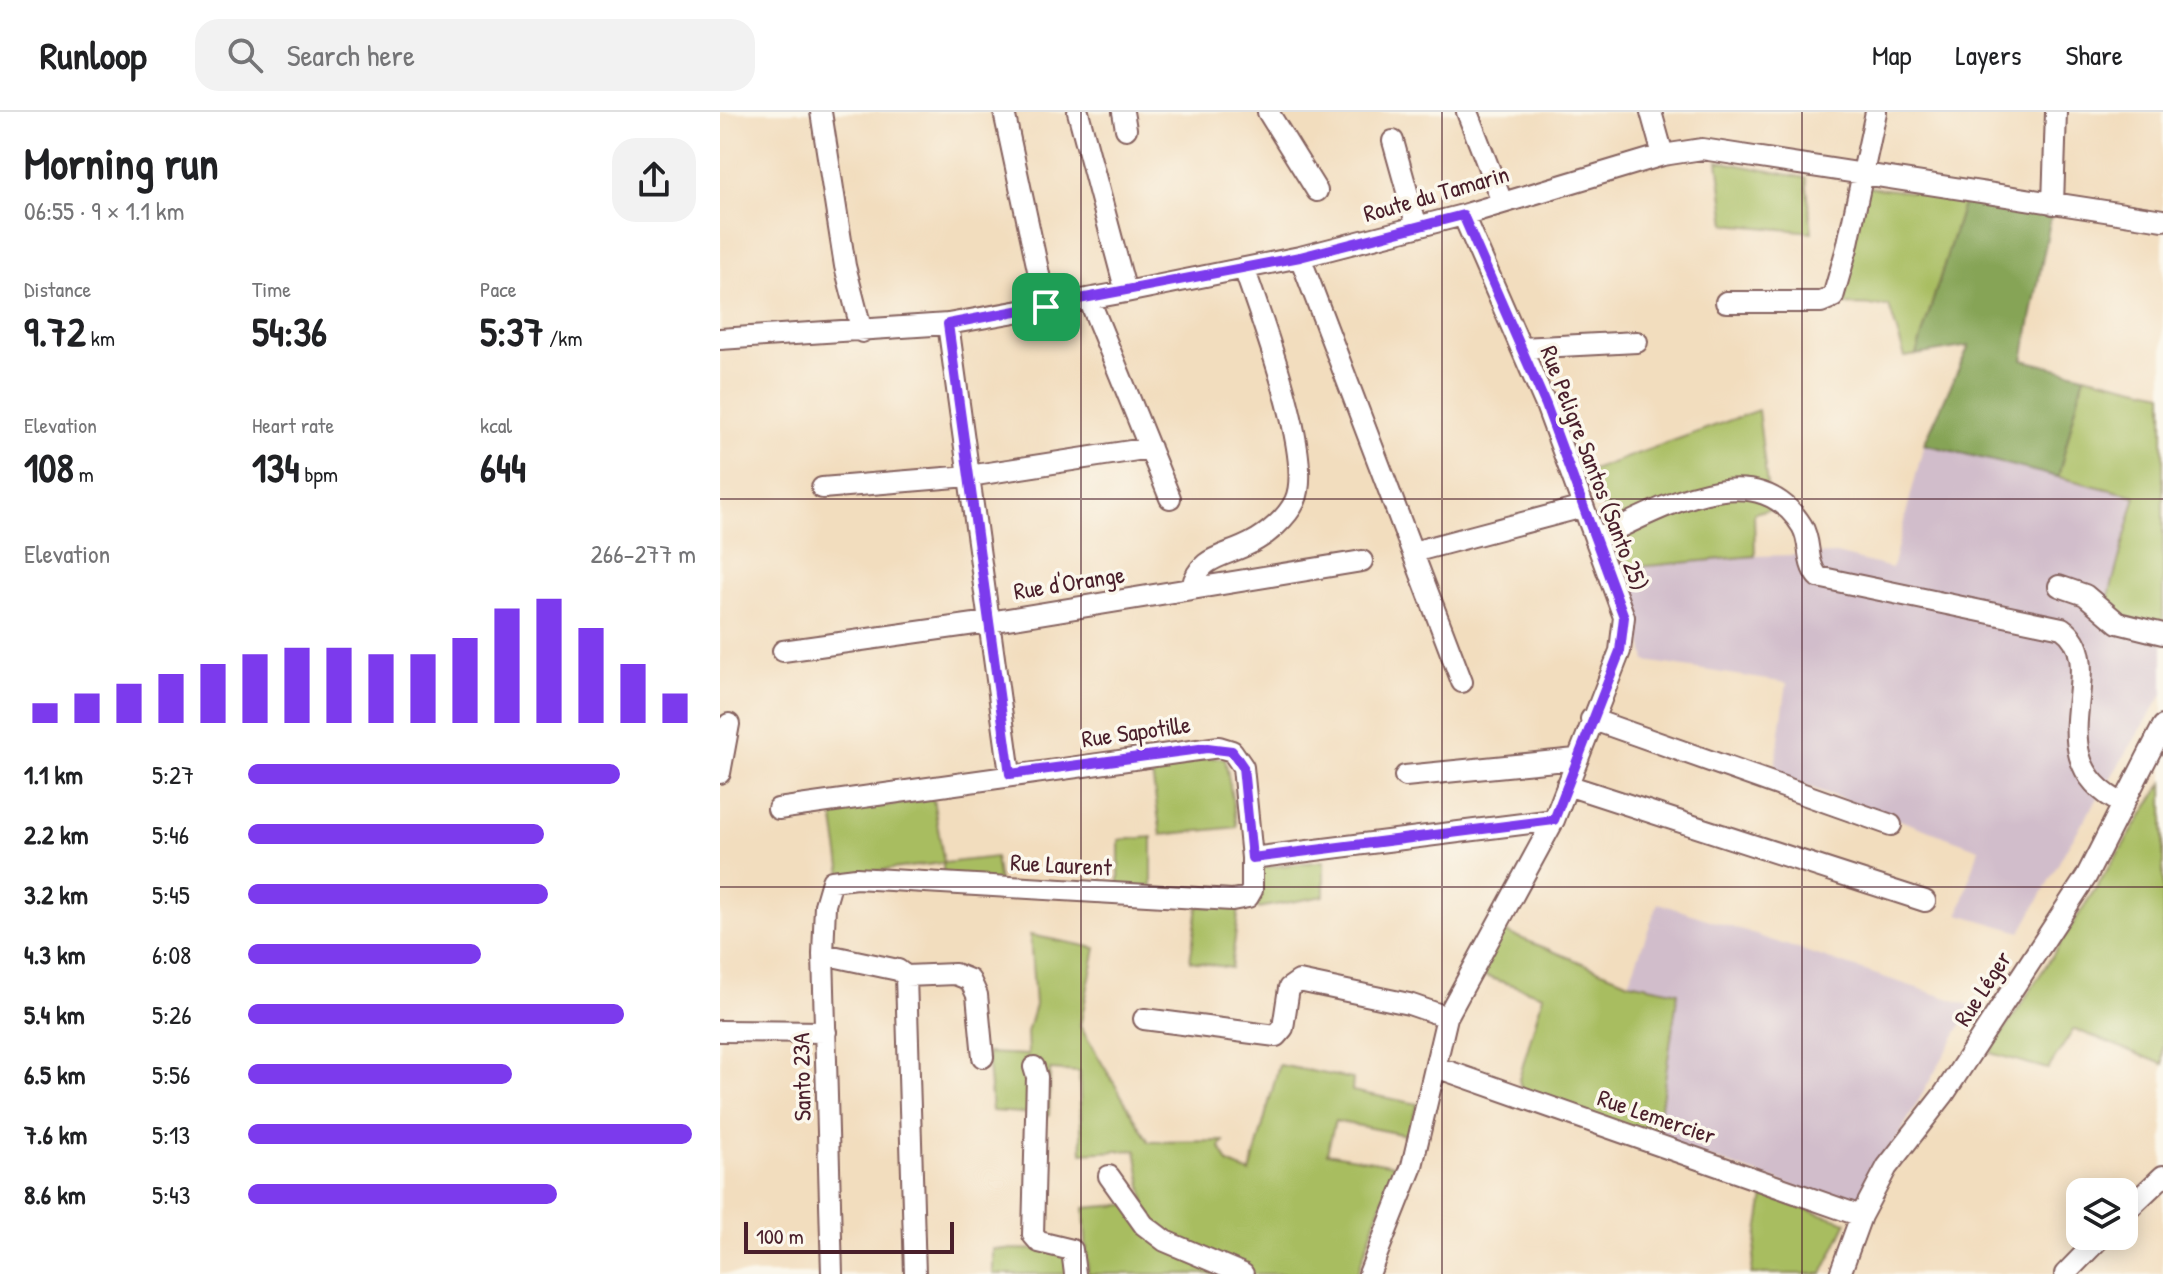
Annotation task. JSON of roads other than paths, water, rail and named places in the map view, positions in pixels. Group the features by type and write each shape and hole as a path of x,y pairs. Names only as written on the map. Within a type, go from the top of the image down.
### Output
{"street":[{"path":"821,112 845,266 862,332"},
{"path":"1004,112 1046,307"},
{"path":"1078,112 1126,292"},
{"path":"1268,112 1317,191"},
{"path":"1467,112 1502,202"},
{"path":"1651,112 1663,155"},
{"path":"1726,302 1821,302 1833,297 1864,175 1876,112"},
{"path":"2053,204 2056,112"},
{"path":"1393,141 1417,227"},
{"name":"Route du Tamarin","path":"720,339 948,324 1126,292 1300,257 1463,215 1663,155 1702,149 1778,158 1864,175 2163,220"},
{"name":"Rue Peligre Santos (Santo 25)","path":"1369,1274 1412,1166 1447,1017 1554,820 1620,651 1624,617 1521,348 1463,215"},
{"path":"1300,257 1462,682"},
{"path":"1192,588 1195,572 1203,563 1251,543 1273,528 1295,501 1299,483 1299,460 1276,363 1244,268"},
{"path":"1089,299 1170,498"},
{"path":"948,324 1010,774"},
{"path":"1521,348 1637,342"},
{"path":"822,488 969,476 1150,448"},
{"path":"1595,539 1689,496 1727,488 1754,489 1783,506 1800,523 1808,539 1809,566 1818,577 2062,628 2078,645 2076,738 2079,763 2090,780 2123,804"},
{"path":"1413,552 1583,507"},
{"name":"Rue d'Orange","path":"783,651 989,622 1362,561"},
{"path":"2059,586 2085,595 2118,623 2163,634"},
{"path":"1591,719 1891,825"},
{"path":"720,773 729,724"},
{"name":"Rue Léger","path":"1840,1274 1861,1216 1887,1167 1944,1094 2086,877 2163,726"},
{"name":"Rue Sapotille","path":"778,809 1207,748 1232,751 1243,767 1252,858"},
{"path":"1405,776 1576,759"},
{"path":"1567,785 1925,901"},
{"path":"1252,858 1554,820"},
{"name":"Rue Laurent","path":"832,881 856,878 1232,900 1248,897 1252,890 1252,858"},
{"name":"Santo 23A","path":"832,881 825,905 823,954 832,1274"},
{"path":"823,954 898,970 906,976 955,974 970,980 977,995 983,1057"},
{"path":"906,976 915,1274"},
{"path":"1144,1019 1276,1036 1283,1028 1289,988 1299,981 1409,1004 1447,1017"},
{"path":"720,1031 826,1032"},
{"path":"1034,1067 1037,1077 1033,1235 1039,1242 1072,1250 1075,1274"},
{"name":"Rue Lemercier","path":"1436,1067 1861,1216"},
{"path":"1109,1176 1144,1225 1165,1241 1243,1274"},
{"path":"2138,1200 2163,1176"},
{"path":"2065,1274 2088,1250"}]}
